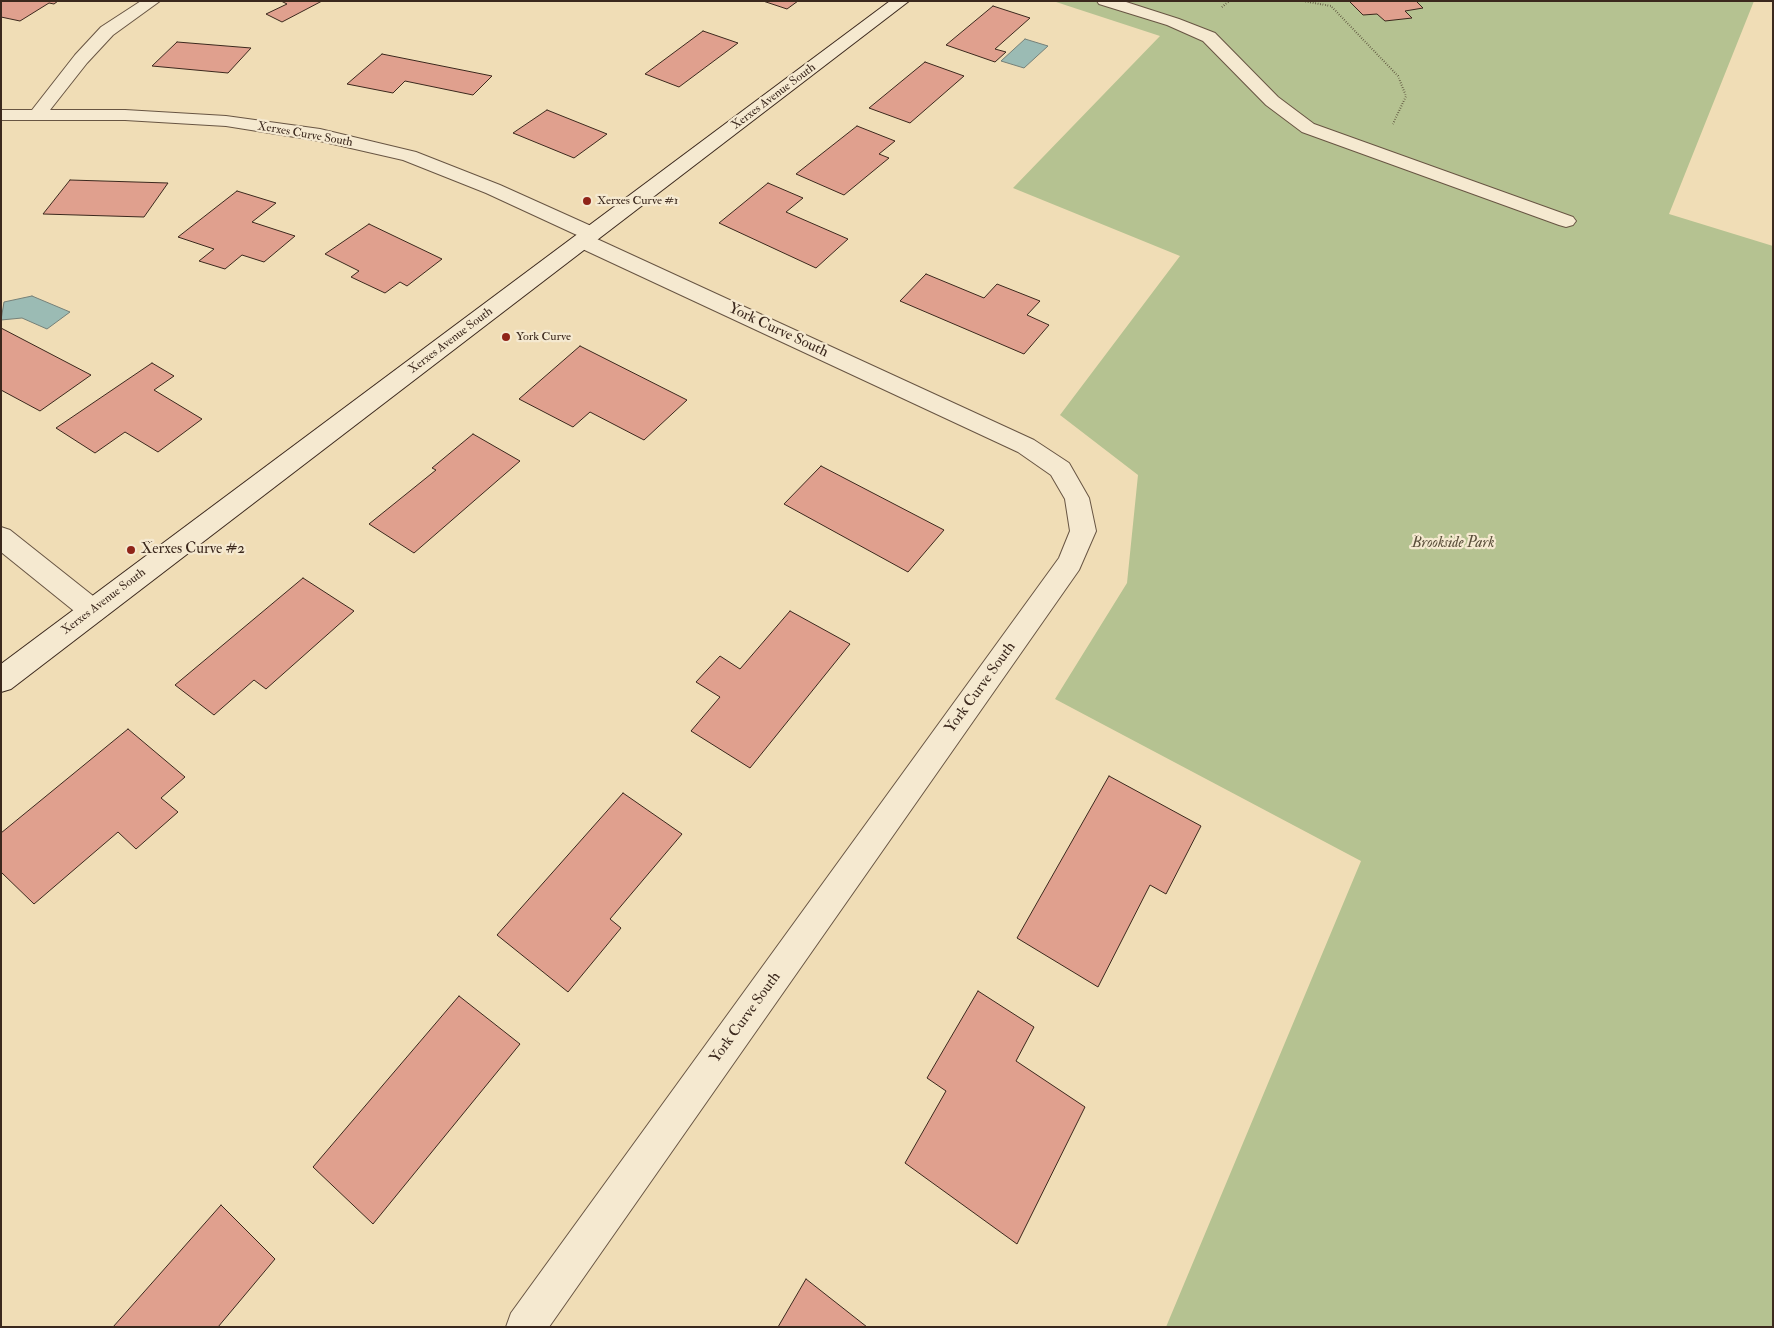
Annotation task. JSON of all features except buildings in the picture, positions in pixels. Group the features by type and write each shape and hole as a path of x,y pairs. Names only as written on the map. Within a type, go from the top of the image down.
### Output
{"street":[{"path":"36,116 80,59 107,31 152,1"},
{"name":"Xerxes Avenue South","path":"1,680 901,1"},
{"path":"1105,1 1173,22 1209,37 1272,101 1308,128 1566,221"},
{"name":"Xerxes Curve South","path":"1,115 125,115 226,121 320,135 409,156 493,189 588,238"},
{"name":"York Curve South","path":"526,1327 1070,564 1083,531 1077,498 1060,469 1026,446 588,238"},
{"path":"1,537 93,611"}],"path":[{"path":"1303,1 1331,6 1398,76 1406,96 1378,153"}],"green space":[{"name":"Brookside Park","path":"1053,1 1754,1 1669,214 1773,246 1773,1327 1166,1327 1361,861 1055,699 1127,583 1138,475 1060,415 1180,256 1013,188 1160,36"}],"water":[{"path":"1025,39 1048,46 1024,68 1001,61"},
{"path":"32,296 70,312 47,329 22,318 1,320 4,302"}],"place":[{"name":"Xerxes Curve #1","path":"587,201"},
{"name":"York Curve","path":"506,337"},
{"name":"Xerxes Curve #2","path":"131,550"}]}
